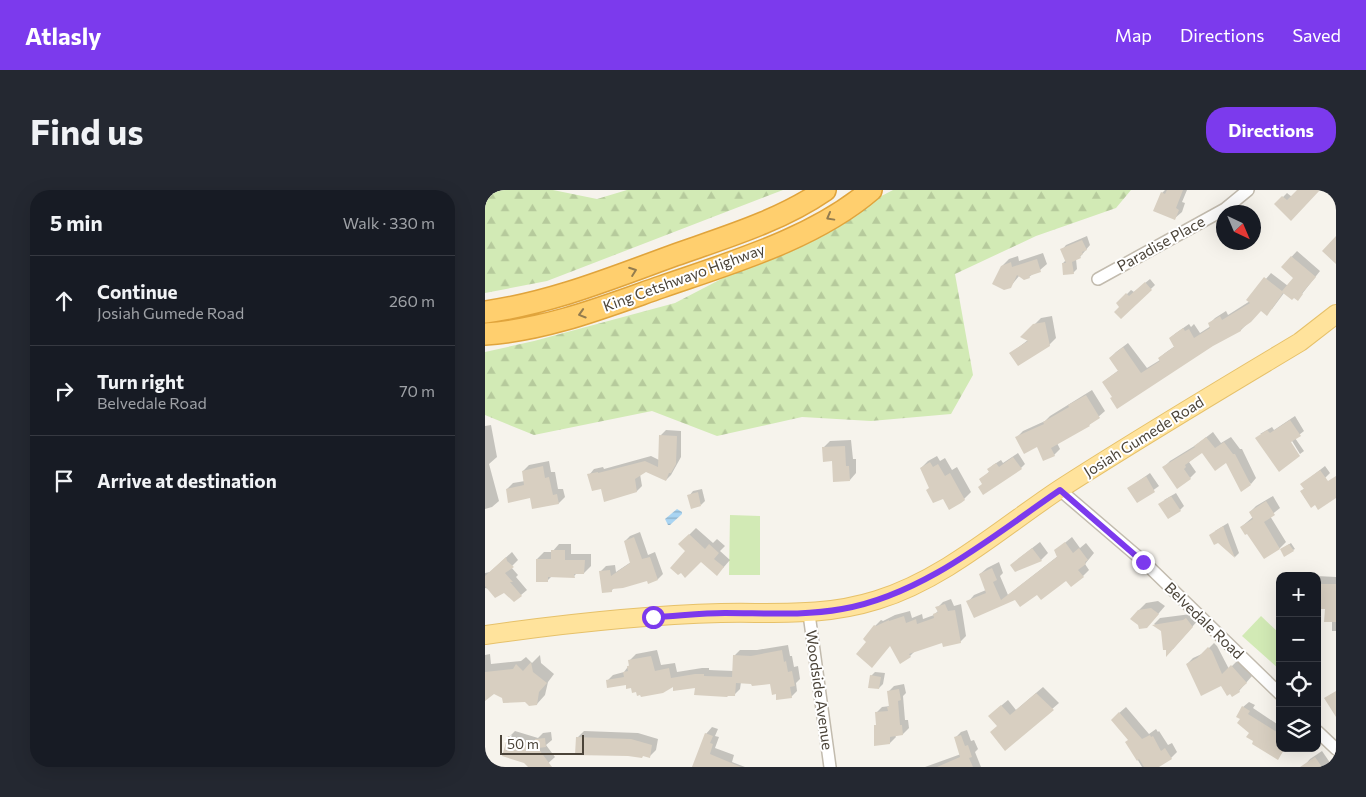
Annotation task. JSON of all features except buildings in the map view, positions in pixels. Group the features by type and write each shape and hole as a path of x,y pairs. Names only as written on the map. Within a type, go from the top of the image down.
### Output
{"highway":[{"name":"King Cetshwayo Highway","path":"485,312 535,303 587,287 781,215 825,190"},
{"name":"King Cetshwayo Highway","path":"485,334 533,328 582,314 753,255 835,215 871,190"}],"main road":[{"name":"Josiah Gumede Road","path":"485,634 653,617 722,613 809,614 843,609 877,600 919,583 950,565 1060,490 1300,342 1336,314"}],"street":[{"name":"Paradise Place","path":"1098,279 1225,209 1248,190"},
{"name":"Belvedale Road","path":"1060,490 1143,562 1276,690"},
{"name":"Woodside Avenue","path":"809,614 830,767"},
{"path":"1321,735 1336,749"}],"green space":[{"path":"485,190 553,190 597,199 627,190 783,190 547,281 485,293"},
{"path":"893,190 1131,190 1116,208 1036,236 955,274 973,375 951,414 871,421 802,417 717,436 652,411 534,435 485,415 485,352 534,341 675,303"},
{"path":"730,515 760,516 760,575 729,575"},
{"path":"1261,616 1276,630 1276,666 1242,636"}],"water":[{"path":"677,509 682,514 668,525 665,519"}],"route":[{"path":"653,617 722,613 809,614 843,609 877,600 919,583 950,565 1060,490 1143,562"}]}
